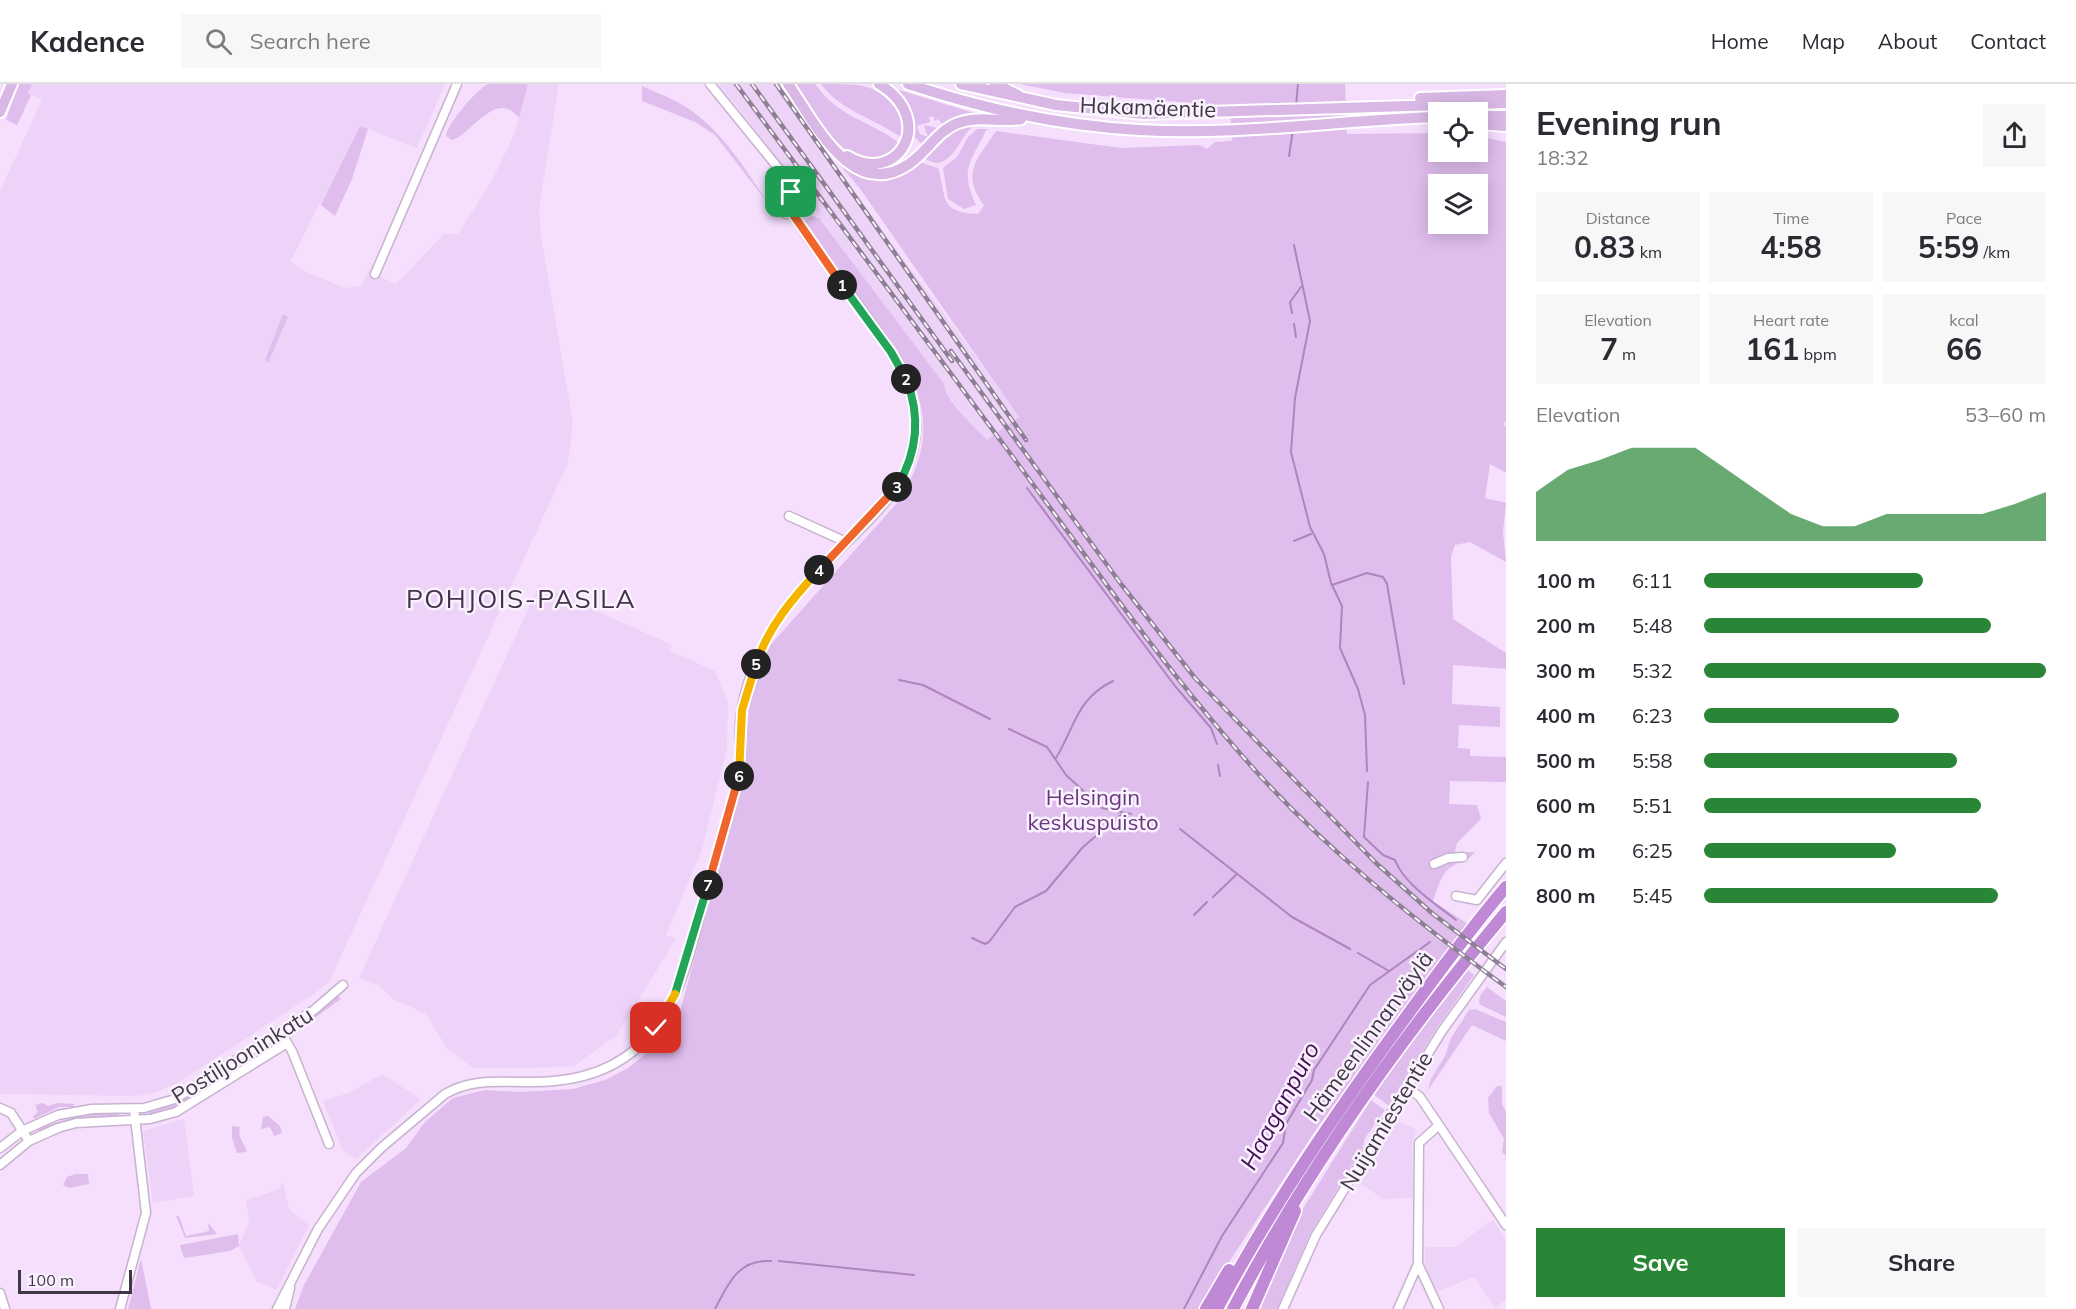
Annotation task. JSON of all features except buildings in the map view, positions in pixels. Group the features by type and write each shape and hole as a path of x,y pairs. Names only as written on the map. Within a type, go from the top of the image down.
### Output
{"highway":[{"name":"Hämeenlinnanväylä","path":"1217,1309 1262,1229 1359,1081 1506,887"},
{"name":"Hämeenlinnanväylä","path":"1233,1309 1285,1214 1370,1087 1506,912"},
{"path":"1252,1309 1314,1171"},
{"path":"1206,1309 1230,1269 1262,1229"}],"main road":[{"path":"0,112 12,84"},
{"path":"788,84 841,159 866,172 895,171 912,162 941,133 960,122 979,118 1013,120 1027,117"},
{"path":"825,136 849,157 865,164 882,162 899,152 908,135 908,118 904,107 893,93 879,84"},
{"name":"Hakamäentie","path":"908,84 1027,117 1141,130 1232,130 1428,118"},
{"name":"Hakamäentie","path":"961,84 1056,105 1144,114 1230,114 1345,107 1506,103"},
{"path":"994,84 1026,99"},
{"name":"Hakamäentie","path":"1345,107 1364,102 1506,94"},
{"path":"1488,116 1506,116"},
{"name":"Hakamäentie","path":"1390,120 1428,122"},
{"path":"1488,125 1506,126"}],"street":[{"path":"375,274 457,84"},
{"path":"277,1309 318,1229 356,1173 381,1148 445,1094 457,1087 478,1081 551,1082 582,1077 623,1059 656,1028 673,999 682,974 738,778 742,710 759,655 788,604 892,494 909,464 915,439 913,401 896,359 792,213 796,204 789,199 791,187 788,180 710,84"},
{"path":"789,516 846,542"},
{"path":"1434,864 1448,858 1463,857"},
{"path":"1456,896 1477,900 1506,863"},
{"name":"Nuijamiestentie","path":"1283,1309 1316,1235 1460,1004 1506,942"},
{"name":"Postiljooninkatu","path":"0,1148 22,1131 43,1120 75,1111 134,1109 175,1099 314,1010 342,985"},
{"path":"280,1031 287,1042 329,1144"},
{"name":"Postiljooninkatu","path":"0,1166 28,1142 76,1123 135,1121 164,1117 188,1107 287,1042"},
{"path":"1407,1087 1420,1097 1505,1222"},
{"path":"0,1108 11,1113 28,1142"},
{"path":"120,1309 146,1213 134,1109"},
{"path":"1398,1309 1418,1264 1418,1148 1421,1140 1439,1125"},
{"path":"1418,1264 1438,1309"},
{"path":"285,1309 291,1284"},
{"path":"0,1293 5,1309"}],"shaded area":[{"path":"32,84 445,84 417,148 360,126 321,205 319,204 291,261 300,269 344,288 361,286 368,271 396,284 444,234 458,234 492,180 514,135 528,84 559,84 539,208 541,236 573,423 568,463 330,980 317,992 181,1081 157,1092 137,1096 0,1094 0,191 42,100 28,93"},
{"path":"719,84 780,84 863,204 1020,417 989,443 961,413 819,218 798,181 781,164"},
{"path":"539,585 672,645 670,651 715,671 728,703 727,748 702,850 666,935 676,939 617,1035 573,1067 474,1068 448,1050 426,1014 393,999 378,985 359,978"},
{"path":"382,1074 421,1099 356,1159 346,1154 342,1148 323,1101 349,1093"},
{"path":"184,1119 194,1196 153,1203 143,1131"},
{"path":"1397,1122 1416,1129 1412,1145 1413,1198 1383,1199 1360,1183"},
{"path":"283,1183 289,1209 309,1225 277,1290 257,1282 239,1246 249,1222 246,1200 277,1190"},
{"path":"1493,1220 1506,1240 1506,1300 1495,1307 1474,1277 1436,1292 1425,1265 1425,1247 1455,1247"}],"green space":[{"path":"18,84 32,84 28,93 31,95 17,125 6,120"},
{"path":"488,84 528,84 519,118 504,108 496,109 481,118 459,137 452,140 446,136 463,107"},
{"path":"794,84 815,84 835,105 899,143 883,156 868,159 853,154 839,144 826,129"},
{"path":"821,84 862,86 880,93 905,122 902,138 848,108 829,94"},
{"name":"Helsingin keskuspuisto","path":"1020,84 1345,84 1347,134 1428,133 1428,162 1488,162 1488,138 1506,142 1506,421 1503,424 1506,427 1506,473 1490,464 1485,498 1506,503 1503,532 1506,562 1470,542 1455,545 1451,557 1453,619 1506,653 1506,669 1453,665 1452,704 1500,707 1500,727 1459,725 1458,748 1470,749 1470,756 1506,757 1506,782 1450,781 1449,804 1477,805 1481,819 1457,843 1455,852 1475,852 1445,873 1433,901 1468,924 1315,1131 1198,1309 295,1309 304,1285 361,1182 406,1148 425,1122 453,1098 485,1090 520,1092 573,1089 605,1080 628,1068 657,1045 681,1008 742,783 750,697 765,651 897,503 913,475 921,449 923,425 920,402 912,380 900,358 803,222 812,216 819,218 944,384 955,406 987,440 1019,417 861,190 835,159 848,171 870,178 919,162 938,168 944,196 951,207 965,213 978,214 984,205 973,184 974,166 996,131 1121,148 1199,145 1207,149 1215,142 1232,141 1230,106 1065,93"},
{"path":"642,86 692,111 715,131 735,155 770,206 715,135 695,122 642,101"},
{"path":"899,90 977,114 923,145 913,136 910,112 896,92","holes":["929,116 934,117 934,121 938,119 943,125 937,128 924,125 928,137 920,134 917,126 930,122"]},
{"path":"993,123 972,127 947,159 933,162 924,158 954,131 969,126"},
{"path":"360,126 368,129 352,179 335,216 321,205"},
{"path":"977,129 989,129 986,130 969,166 968,182 976,205 964,209 948,199 943,168 957,157 968,137"},
{"path":"283,314 288,317 268,363 265,360"},
{"path":"1467,969 1474,975 1436,1029 1389,1106 1373,1094"},
{"path":"1487,987 1506,1001 1506,1017 1479,1004 1480,996"},
{"path":"338,996 341,999 298,1030 296,1027"},
{"path":"1475,1009 1506,1022 1506,1041 1472,1025 1428,1090 1451,1038 1469,1010"},
{"path":"270,1046 186,1103 149,1116 148,1112 195,1094"},
{"path":"1497,1086 1502,1086 1502,1104 1506,1112 1506,1156 1502,1152 1504,1139 1489,1113 1488,1098"},
{"path":"1371,1100 1385,1110 1365,1138 1363,1147 1311,1232 1277,1309 1257,1309 1294,1223"},
{"path":"43,1103 48,1106 57,1103 74,1104 74,1107 59,1107 34,1119 33,1116 38,1112 35,1105"},
{"path":"119,1113 119,1117 78,1120 40,1132 38,1128 81,1115"},
{"path":"268,1116 280,1126 282,1133 274,1136 270,1127 261,1129 263,1117"},
{"path":"232,1126 240,1127 239,1134 247,1152 237,1153 232,1138"},
{"path":"75,1174 88,1174 89,1184 69,1188 63,1185 67,1177"},
{"path":"176,1216 179,1216 186,1236 209,1231 208,1223 217,1234 185,1238"},
{"path":"238,1234 239,1246 230,1251 184,1258 180,1245"},
{"path":"141,1259 151,1309 128,1309"}],"waterway":[{"path":"1296,106 1298,84"},
{"path":"1289,156 1293,129"},
{"path":"1294,245 1310,321 1295,398 1291,452 1310,527 1324,554 1331,583 1342,606 1340,648 1358,689 1365,715 1367,771"},
{"path":"1292,313 1290,302 1301,287"},
{"path":"1294,324 1296,337"},
{"path":"1027,488 1175,686 1211,728 1217,744"},
{"path":"1294,541 1311,534"},
{"path":"1332,585 1367,573 1383,577 1387,584 1404,684"},
{"path":"899,680 923,685 990,719"},
{"path":"1056,758 1084,705 1091,696 1113,681"},
{"path":"1009,729 1047,747 1066,775 1102,808 1131,814"},
{"path":"1218,765 1220,776"},
{"path":"1368,782 1364,837 1383,855 1395,860 1399,869 1413,885 1456,920"},
{"path":"972,938 985,944 989,942 1015,907 1046,891 1083,847 1123,813"},
{"path":"1180,829 1292,917 1350,949"},
{"path":"1213,897 1237,874"},
{"path":"1194,915 1207,902"},
{"name":"Haaganpuro","path":"1184,1309 1222,1236 1283,1143 1286,1124 1312,1080 1314,1070 1370,985 1430,942"},
{"path":"1358,953 1389,971"},
{"path":"715,1309 730,1282 742,1269 760,1261 771,1261"},
{"path":"779,1261 914,1275"}],"railway":[{"path":"736,84 1128,614 1215,724 1274,791 1336,851 1403,908 1506,987"},
{"path":"752,84 952,361"},
{"path":"776,84 1026,440"},
{"path":"951,351 1121,584 1195,678 1376,863 1433,914 1506,969"}],"district":[{"name":"POHJOIS-PASILA","path":"521,599"}],"route":[{"path":"656,1028 673,999 689,952 738,778 742,710 759,655 771,630 788,604 892,494 913,452 915,414 910,389 900,366 800,227 792,213 796,204 789,199 791,192"}]}
